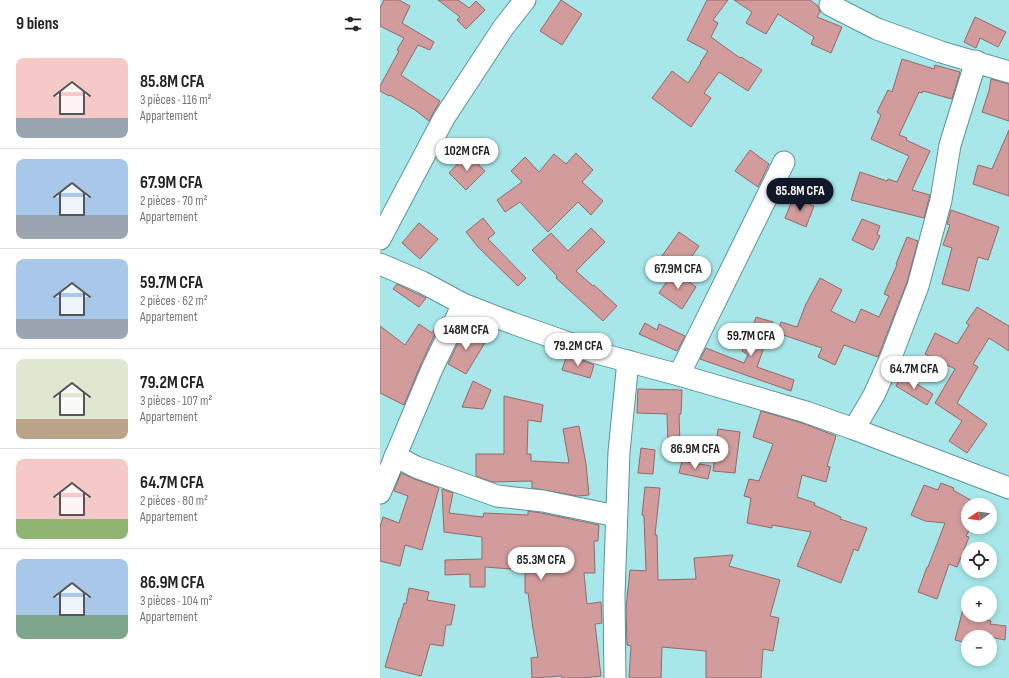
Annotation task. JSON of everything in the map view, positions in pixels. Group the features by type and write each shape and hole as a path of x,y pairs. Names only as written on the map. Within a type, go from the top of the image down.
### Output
{"street":[{"path":"380,239 444,118 503,28 525,0"},
{"path":"830,5 877,29 941,52 976,61 1009,72"},
{"path":"854,428 874,395 891,357 918,286 941,200 950,145 976,61"},
{"path":"679,375 784,162"},
{"path":"380,264 422,282 463,304 597,353 806,412 854,428 1009,488"},
{"path":"380,493 394,456 432,369 463,304"},
{"path":"615,678 614,595 616,516 619,452 628,361"},
{"path":"394,456 416,467 498,496 543,501 616,516"}],"building":[{"path":"384,0 399,0 410,6 402,23 434,42 430,50 418,45 401,75 440,101 429,121 415,110 390,95 389,96 380,91 380,86 399,51 397,50 404,38 380,26 380,8"},
{"path":"438,0 458,0 469,8 476,1 485,10 466,29 457,20 460,17"},
{"path":"561,0 582,14 562,45 540,31"},
{"path":"707,0 728,0 713,20 718,23 711,37 740,58 741,57 762,70 748,91 719,72 704,93 711,98 691,127 652,98 672,71 688,83 708,51 687,40"},
{"path":"734,0 810,0 818,6 820,12 817,17 842,27 831,53 811,44 814,37 778,14 766,34 746,23 752,12"},
{"path":"975,17 1006,32 998,47 980,38 976,48 964,42"},
{"path":"902,59 934,69 935,65 960,72 952,99 923,91 922,93 919,92 899,135 907,138 906,140 930,151 912,190 930,195 924,218 851,200 860,172 887,181 888,179 897,182 909,156 871,139 881,115 877,112 888,90 892,92"},
{"path":"991,79 1009,84 1009,121 982,112 989,91"},
{"path":"1009,130 1009,196 973,184 978,165 992,169"},
{"path":"750,150 769,164 758,187 735,171"},
{"path":"576,153 593,170 582,182 603,201 591,215 578,202 548,232 520,202 505,212 497,200 522,182 511,171 525,157 539,172 554,154 566,164"},
{"path":"467,154 485,171 466,190 449,173"},
{"path":"793,198 814,206 806,227 785,218"},
{"path":"951,210 999,227 988,260 978,257 969,291 942,284 952,248 943,245 950,225 947,224"},
{"path":"483,218 495,233 488,239 526,278 518,286 478,247 466,232"},
{"path":"862,219 880,226 877,234 880,236 873,250 852,240"},
{"path":"419,223 438,239 420,259 402,243"},
{"path":"591,228 605,242 576,271 617,306 603,321 556,278 557,276 532,250 551,233 568,251"},
{"path":"679,232 699,246 682,271 662,256"},
{"path":"907,237 918,241 907,282 878,357 844,345 835,365 818,357 822,348 777,333 781,322 797,327 806,304 820,278 842,290 831,311 855,323 861,309 879,317 889,296 884,294 897,265 896,264"},
{"path":"674,271 696,287 682,309 659,293"},
{"path":"397,284 426,298 419,307 393,289"},
{"path":"977,307 1009,326 1009,351 989,338 973,364 978,367 957,403 987,424 967,453 949,441 962,421 935,403 955,369 925,354 935,333 957,344 969,325 966,323"},
{"path":"443,317 404,405 380,393 380,326 405,345 419,324 432,333"},
{"path":"756,317 773,322 757,367 794,380 791,391 700,359 706,348 744,363 748,355 742,351 750,329 752,330"},
{"path":"645,323 657,330 659,324 685,336 677,351 639,334"},
{"path":"465,328 486,341 466,374 448,364"},
{"path":"567,355 594,365 590,378 562,370"},
{"path":"902,375 933,394 927,405 896,386"},
{"path":"473,381 491,390 483,409 462,407"},
{"path":"638,389 682,390 681,414 679,414 680,445 668,445 667,414 637,413"},
{"path":"504,396 543,405 541,422 528,420 527,454 531,454 531,461 569,463 563,429 579,426 586,464 589,495 577,496 532,488 532,481 492,482 476,476 476,454 504,454"},
{"path":"761,411 802,423 836,436 827,466 830,467 826,482 802,475 797,497 815,503 814,505 841,517 840,519 867,528 858,551 854,549 841,583 797,566 811,532 772,525 772,528 747,523 751,498 744,496 749,479 759,481 773,444 753,437"},
{"path":"718,429 740,432 735,473 713,471"},
{"path":"641,448 655,450 653,474 638,473"},
{"path":"682,461 711,466 708,479 679,473"},
{"path":"401,473 439,488 422,550 405,545 400,566 380,561 380,527 383,517 399,523 408,496 394,491"},
{"path":"941,483 954,488 953,490 967,498 961,498 961,534 967,534 966,536 969,537 967,542 961,542 961,557 957,567 949,564 937,599 918,592 945,523 925,521 911,515 924,485 938,490"},
{"path":"645,487 660,488 655,535 657,535 658,580 696,579 694,558 733,555 729,566 780,580 770,616 779,618 773,651 763,649 761,678 706,678 706,651 662,647 661,678 629,678 631,646 627,645 626,608 630,570 646,571 644,516 642,515"},
{"path":"442,489 453,493 449,513 483,517 484,513 528,515 528,511 599,525 598,541 594,541 595,573 584,573 587,604 601,602 602,623 595,624 601,676 582,678 562,678 562,676 532,678 531,658 538,657 528,593 525,593 525,570 485,567 485,587 470,587 470,574 445,575 445,560 482,559 482,537 444,532"},
{"path":"409,588 429,592 427,600 455,605 451,625 446,625 443,646 430,644 421,676 385,667 404,603 406,604"},
{"path":"961,617 961,622 991,622 990,624 1006,626 1005,640 997,638 997,630 961,630 961,641 955,640"}]}
